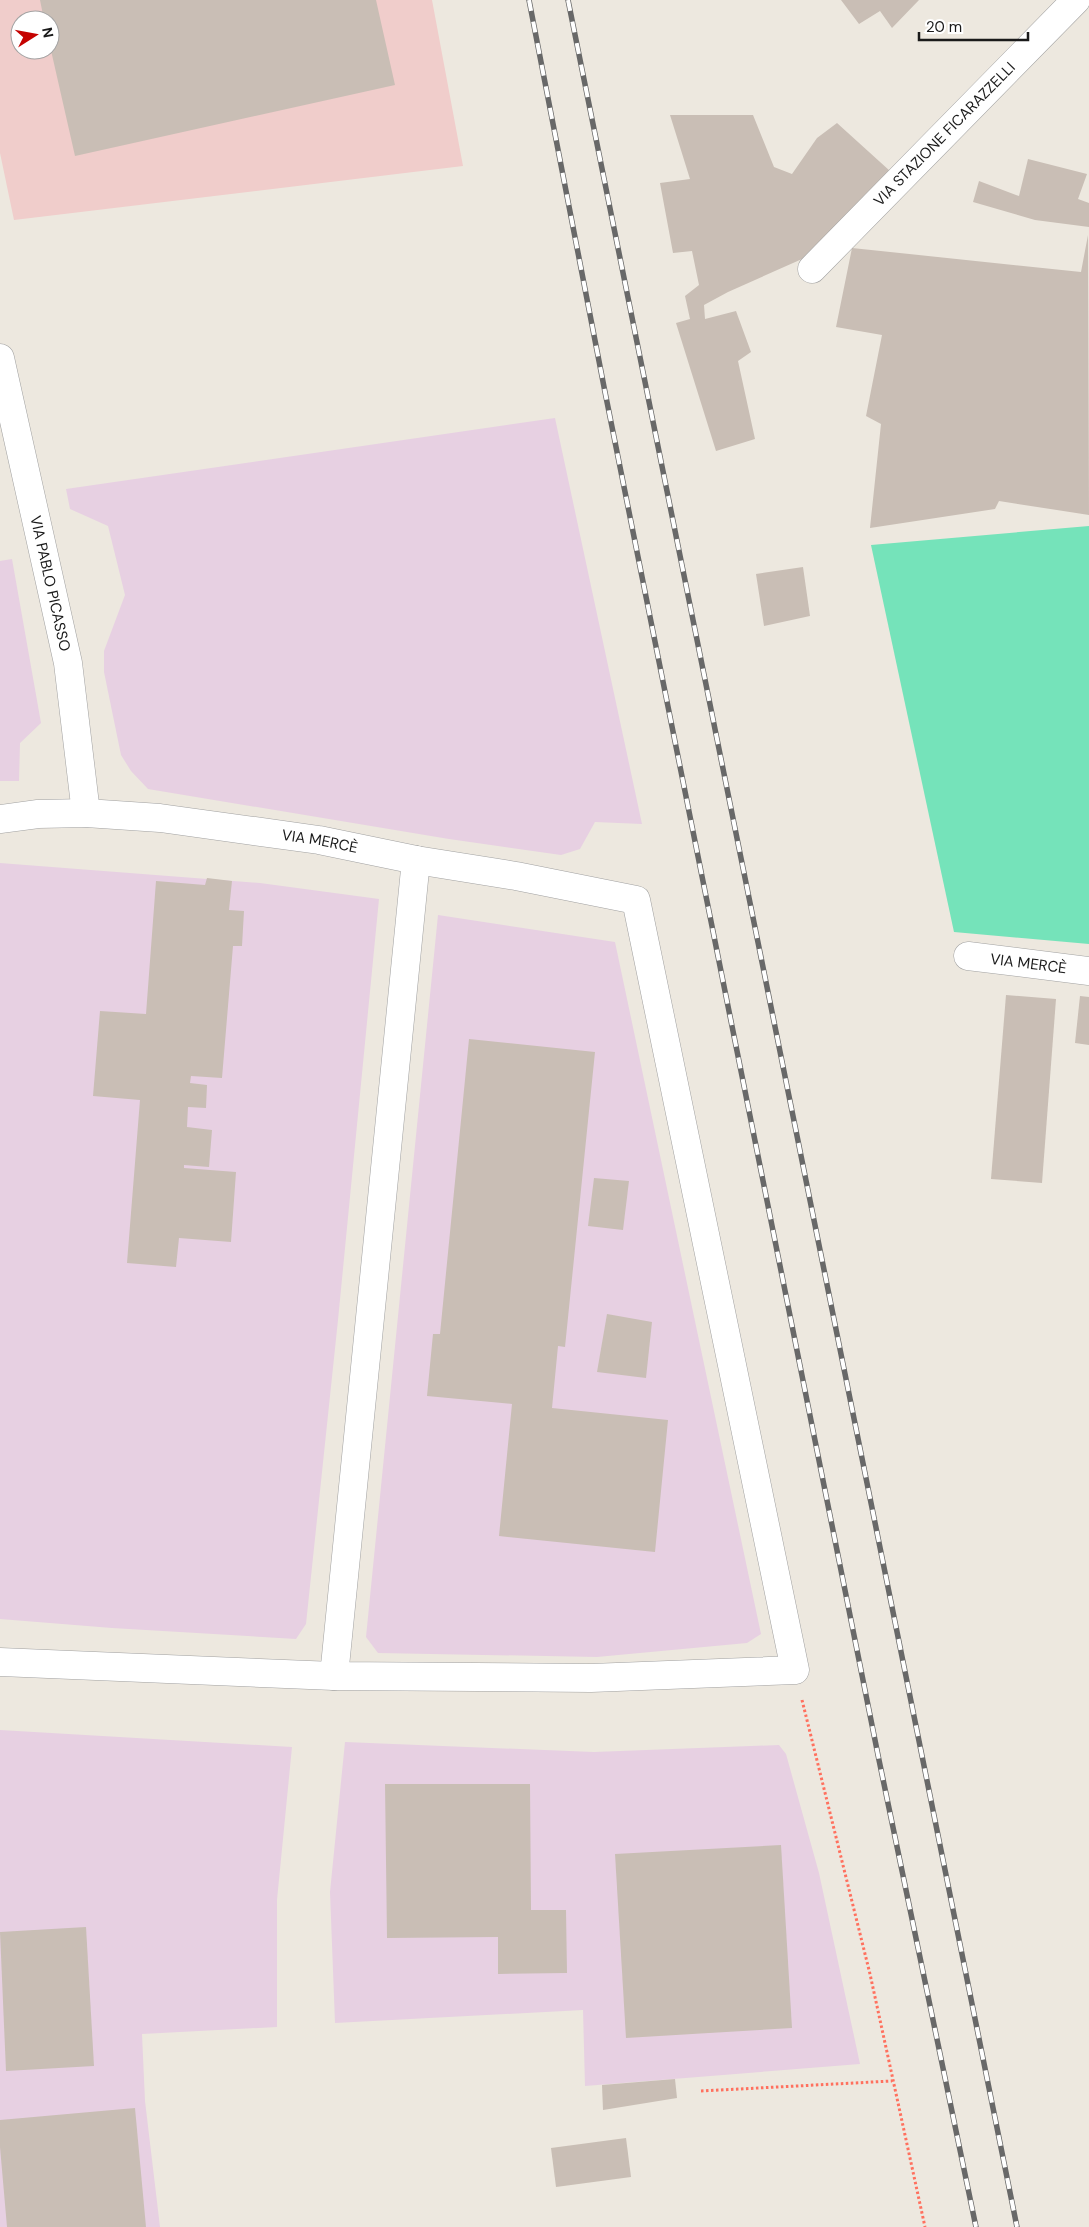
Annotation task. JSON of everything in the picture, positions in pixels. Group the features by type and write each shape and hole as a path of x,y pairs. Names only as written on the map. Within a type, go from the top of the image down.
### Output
{"street":[{"name":"VIA STAZIONE FICARAZZELLI","path":"812,269 1076,0"},
{"name":"VIA PABLO PICASSO","path":"0,358 68,663 86,813"},
{"name":"VIA MERCÈ","path":"0,819 38,814 86,813 160,818 319,840 416,860 516,876 636,900 795,1670"},
{"path":"334,1676 416,860"},
{"name":"VIA MERCÈ","path":"968,956 1089,971"},
{"path":"0,1662 334,1676 591,1678 795,1670"}],"path":[{"path":"795,1670 870,1974 925,2227"},
{"path":"701,2091 892,2081"}],"shaded area":[{"path":"0,0 432,0 463,166 14,220 0,153"},
{"path":"555,418 642,824 595,822 580,849 561,855 449,839 148,789 131,771 121,755 104,672 104,651 125,595 108,526 70,509 66,489"},
{"path":"12,559 41,723 20,743 19,781 0,781 0,561"},
{"path":"0,863 260,883 379,899 306,1624 296,1639 0,1619"},
{"path":"438,915 615,942 761,1634 747,1643 597,1657 378,1653 366,1637"},
{"path":"0,1730 292,1747 277,1900 277,2027 142,2034 145,2101 160,2227 0,2227"},
{"path":"345,1742 594,1752 779,1745 786,1754 819,1873 860,2064 585,2086 583,2010 335,2023 330,1892"}],"green space":[{"path":"1089,526 1089,944 954,932 871,545"}],"building":[{"path":"40,0 376,0 395,85 75,156 53,60 60,60 60,10 42,10"},
{"path":"841,0 919,0 892,28 880,11 859,24"},
{"path":"670,115 753,115 774,167 792,174 817,138 837,123 890,171 802,259 728,292 704,305 705,319 736,311 751,352 738,361 755,439 716,451 676,323 690,319 685,296 699,285 692,251 673,253 660,183 690,179"},
{"path":"1028,159 1087,174 1078,199 1089,203 1089,227 1035,220 973,202 979,181 1019,196"},
{"path":"1088,235 1089,515 999,501 995,509 870,528 881,424 866,416 882,335 836,327 852,248 1081,272"},
{"path":"803,567 810,616 764,626 756,574"},
{"path":"207,878 232,881 229,910 244,911 242,946 233,946 222,1078 191,1076 190,1083 207,1085 206,1108 188,1107 187,1127 212,1130 209,1167 184,1165 184,1168 236,1172 231,1242 179,1238 176,1267 127,1263 140,1100 93,1096 100,1011 146,1014 156,881 205,885"},
{"path":"1006,995 1056,999 1042,1183 991,1179"},
{"path":"1080,996 1089,997 1089,1045 1075,1043"},
{"path":"469,1039 595,1052 565,1347 558,1346 552,1408 668,1420 655,1552 499,1536 512,1404 427,1396 433,1334 440,1334"},
{"path":"594,1178 629,1181 623,1230 588,1226"},
{"path":"607,1314 652,1322 646,1378 597,1372"},
{"path":"385,1784 530,1784 531,1910 566,1910 567,1973 498,1974 498,1937 387,1938"},
{"path":"781,1845 792,2028 626,2038 615,1854"},
{"path":"86,1927 94,2066 6,2071 0,1932"},
{"path":"675,2079 677,2098 603,2110 602,2085"},
{"path":"135,2108 146,2227 7,2227 0,2147 0,2120"},
{"path":"626,2138 631,2177 556,2187 551,2148"}],"railway":[{"path":"529,0 605,392 879,1760 976,2227"},
{"path":"568,0 1017,2227"}]}
